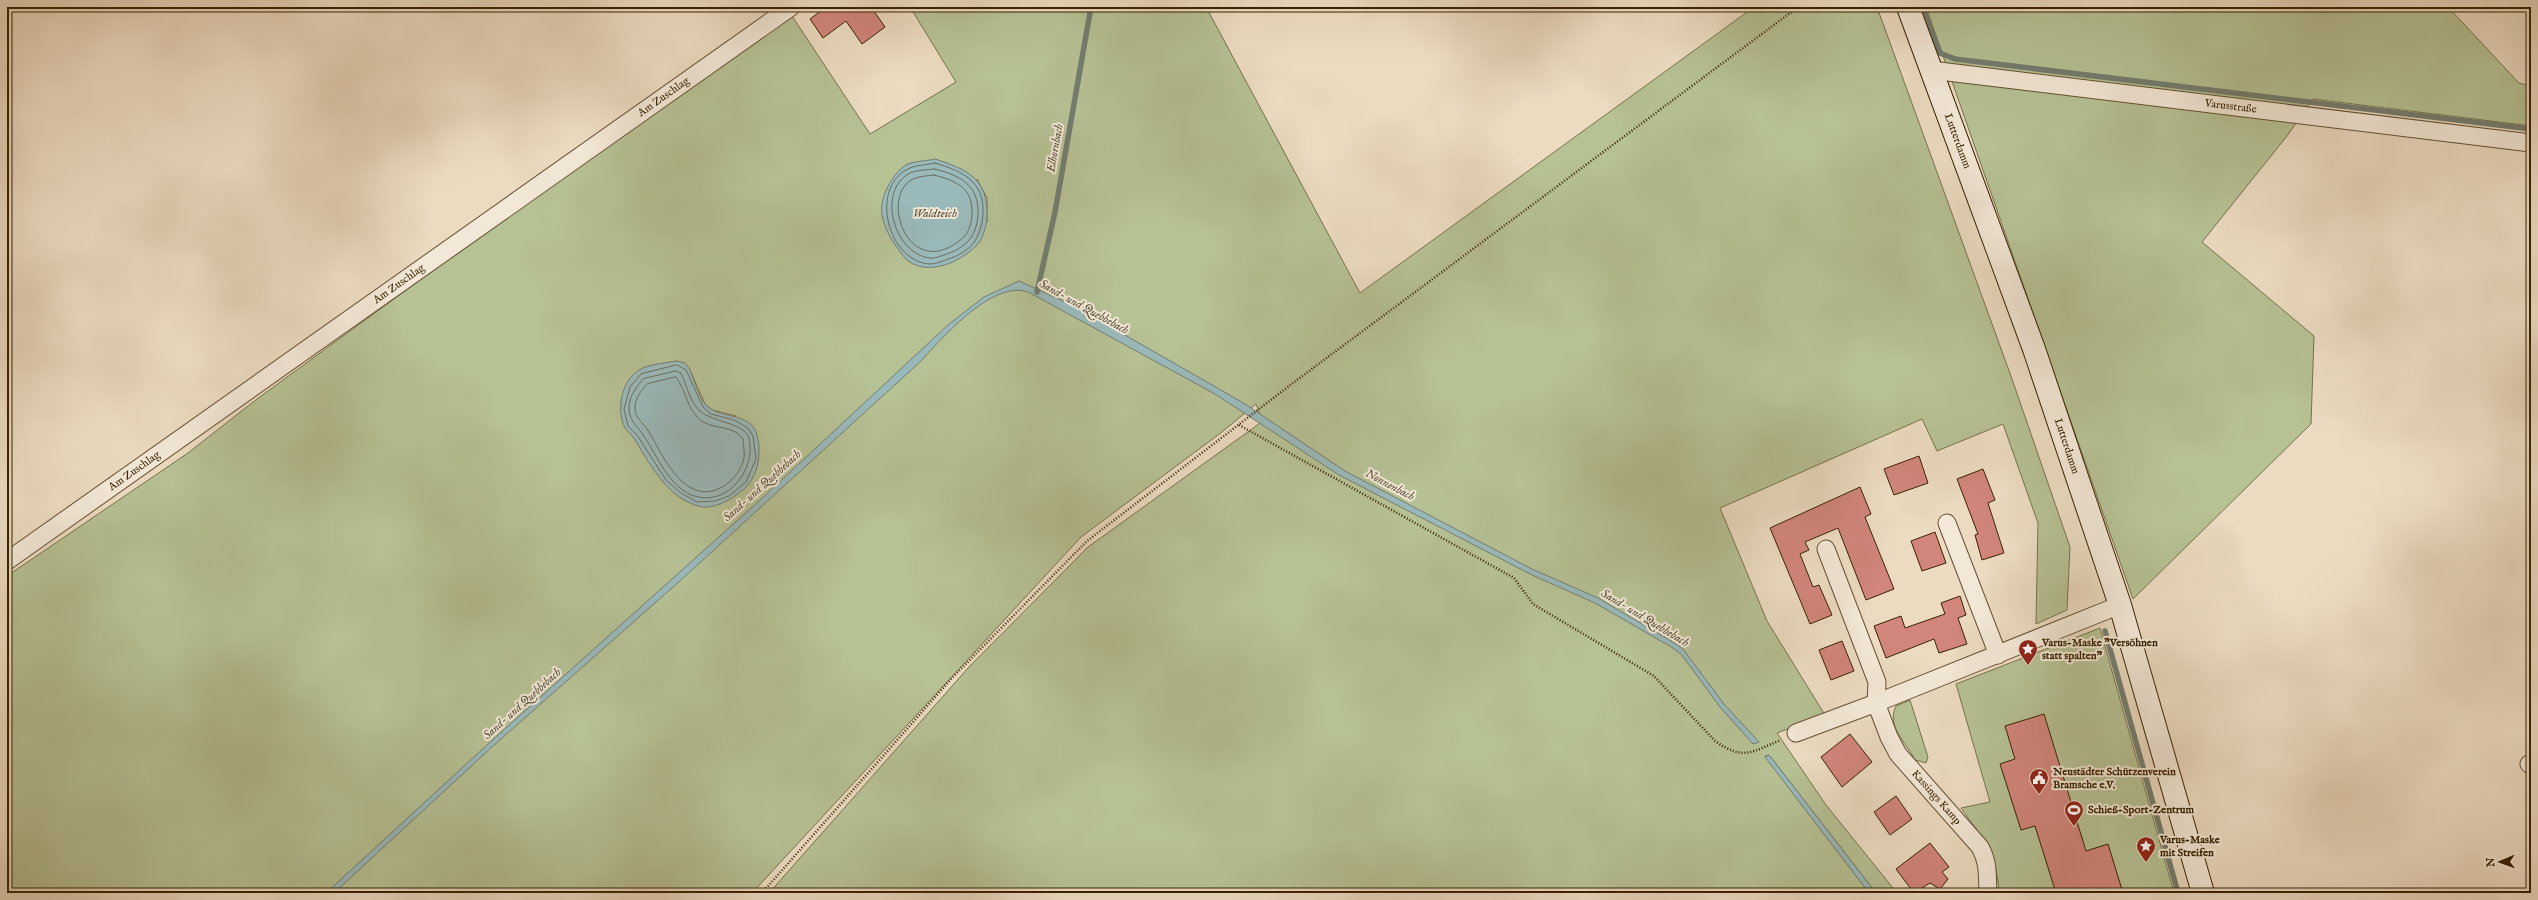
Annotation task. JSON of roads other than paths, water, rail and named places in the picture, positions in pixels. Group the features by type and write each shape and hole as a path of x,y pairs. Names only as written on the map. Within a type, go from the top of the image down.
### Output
{"street":[{"name":"Am Zuschlag","path":"7,561 791,7"},
{"name":"Lutterdamm","path":"1908,7 2034,349 2120,605 2203,893"},
{"name":"Varusstraße","path":"1930,70 2531,143"},
{"path":"1947,523 1998,655"},
{"name":"Kassings Kamp","path":"1826,549 1877,682 1876,703 1889,737 1898,754 1980,847 1985,856 1988,869 1988,893"},
{"path":"1796,734 1998,655 2120,605"}],"water":[{"name":"Waldteich","path":"935,159 965,171 973,177 984,192 987,219 981,239 970,251 962,257 944,265 926,267 908,261 903,256 886,229 882,215 882,208 885,194 891,180 901,169 912,163"},
{"path":"1019,281 1074,306 1245,404 1345,471 1532,569 1598,598 1676,644 1683,649 1724,704 1759,742 1753,744 1720,707 1682,655 1673,648 1595,603 1532,575 1339,475 1215,394 1030,293 1016,290 1001,294 986,301 956,325 921,361 681,580 492,747 334,893 326,893 488,744 760,500 948,325 984,297"},
{"path":"677,361 685,363 689,368 698,392 705,404 718,412 748,422 754,427 757,435 759,457 753,478 739,493 715,506 701,507 695,505 679,497 672,491 654,470 625,428 622,421 622,396 624,388 633,375 639,370 648,366"},
{"path":"1769,755 1876,893 1869,893 1765,757"}],"waterway":[{"name":"Elhornbach","path":"1037,292 1055,212 1091,7"},
{"path":"1923,7 1940,53 1955,59 2531,129"},
{"path":"2105,631 2178,893"}],"place":[{"name":"Varus-Maske \"Versöhnen statt spalten\"","path":"2028,666"},
{"name":"Neustädter Schützenverein Bramsche e.V.","path":"2039,795"},
{"name":"Schieß-Sport-Zentrum","path":"2074,827"},
{"name":"Varus-Maske mit Streifen","path":"2146,863"}],"water label":[{"name":"Sand- und Quebbebach","path":"1084,307"},
{"name":"Nonnenbach","path":"1390,485"},
{"name":"Sand- und Quebbebach","path":"762,486"},
{"name":"Sand- und Quebbebach","path":"1645,618"},
{"name":"Sand- und Quebbebach","path":"522,704"}]}
